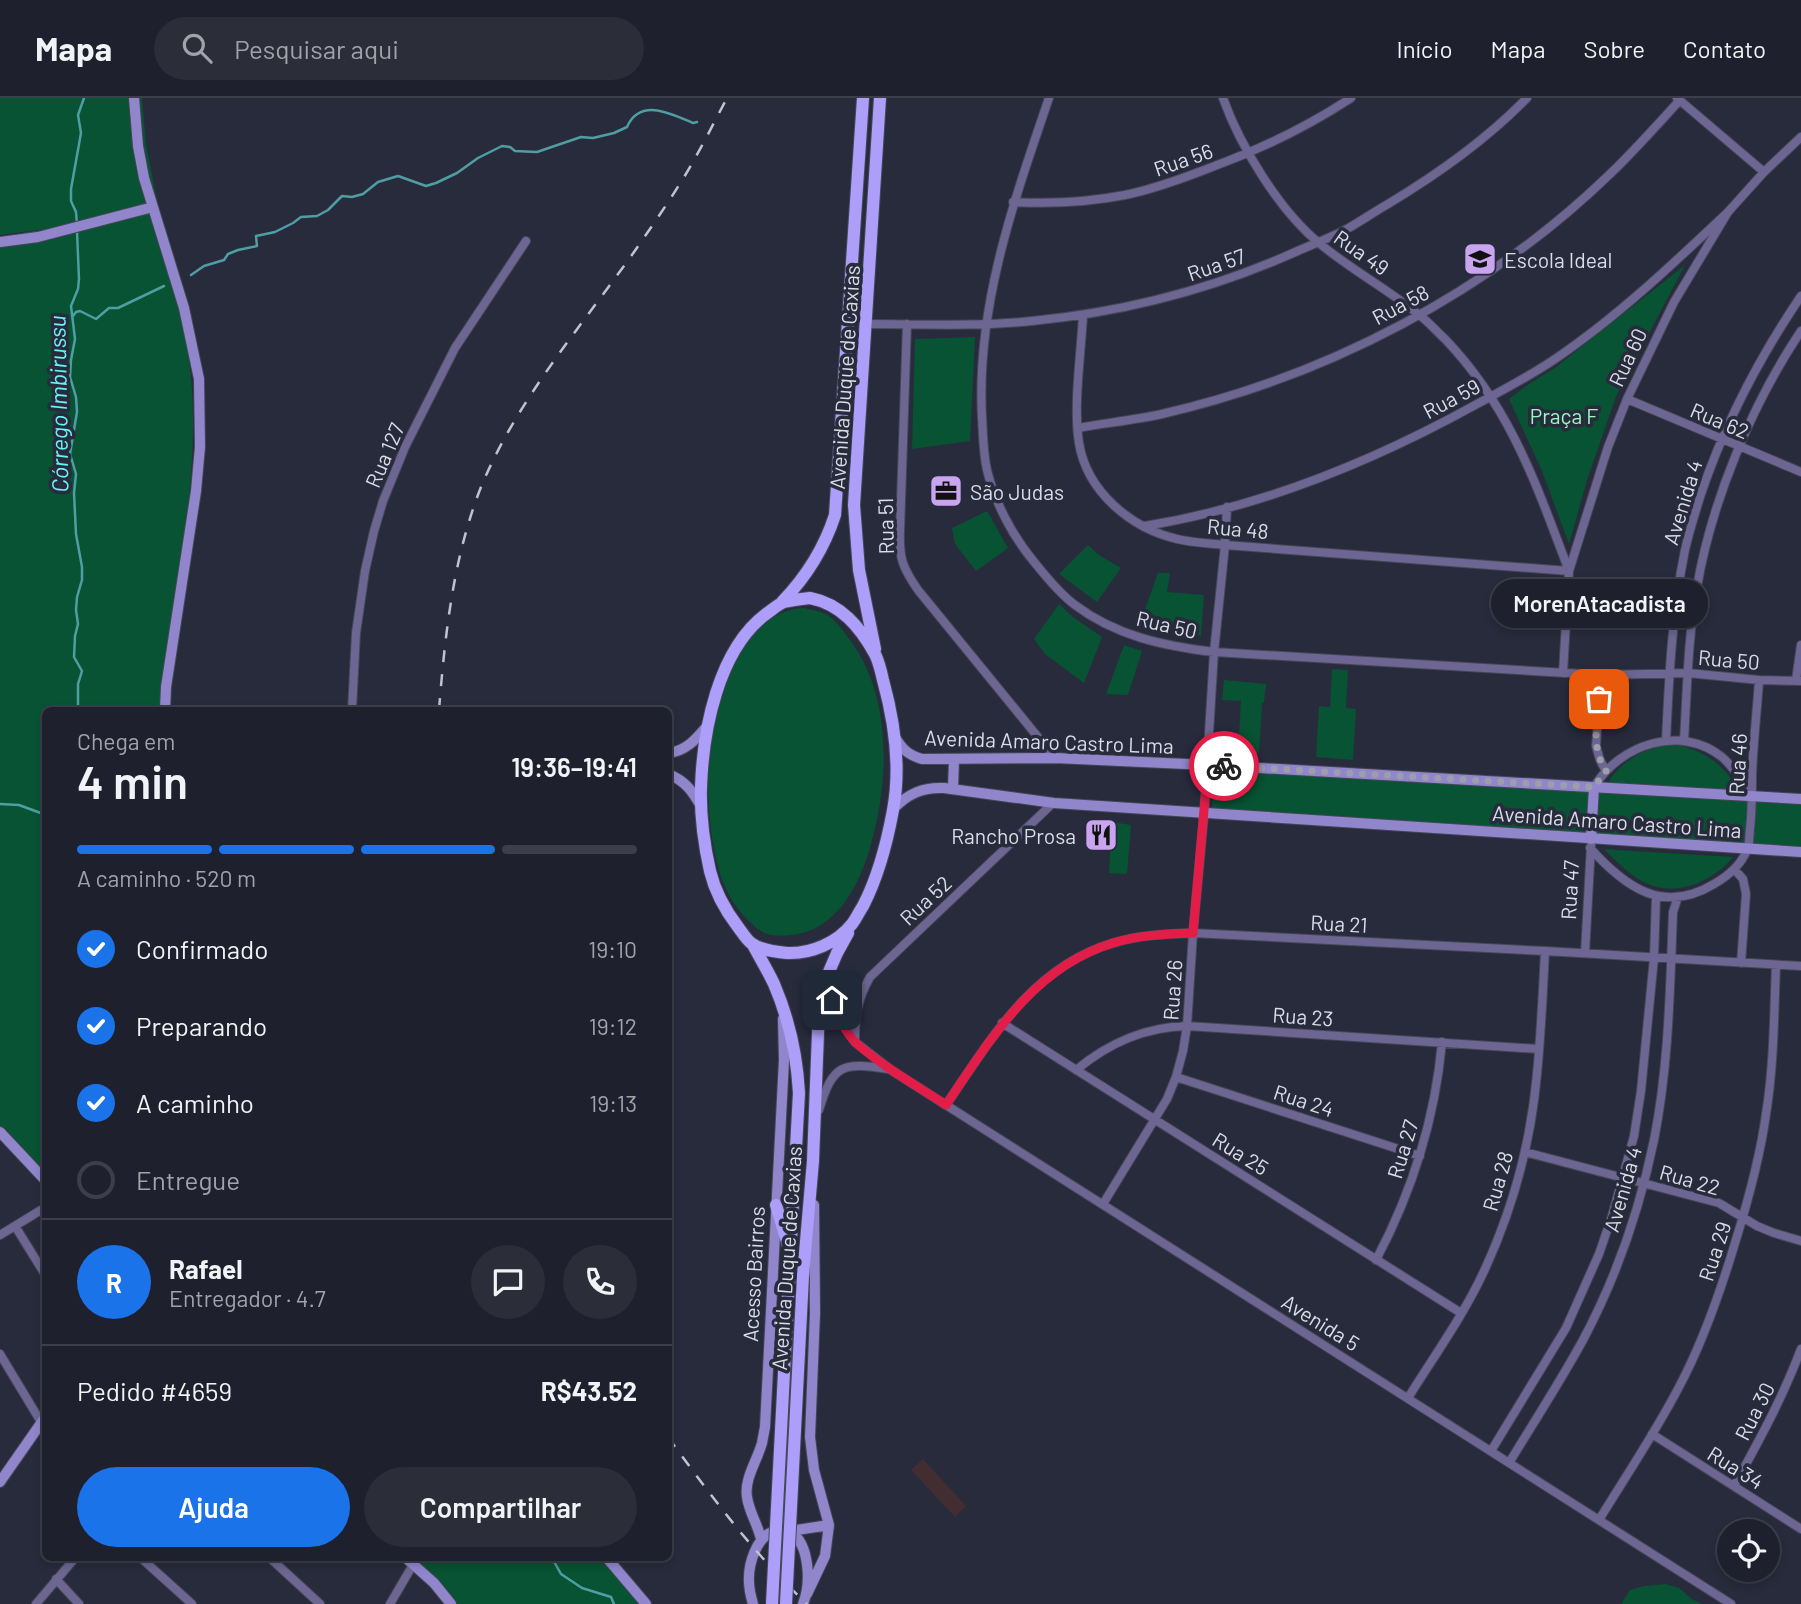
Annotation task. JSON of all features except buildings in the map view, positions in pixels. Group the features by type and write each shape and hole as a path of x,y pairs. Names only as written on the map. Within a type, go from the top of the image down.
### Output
{"main road":[{"name":"Avenida Duque de Caxias","path":"786,1604 796,1276 791,1253 799,1093 794,1049 774,984 753,945 726,910 710,871 701,787 713,704 735,649 759,619 782,603 800,583 814,564 835,515 863,98"},
{"name":"Avenida Duque de Caxias","path":"772,1604 796,1276 813,1161 819,1008 825,981 869,894 879,866 893,809 895,786 893,734 887,694 859,570 855,506 880,98"},
{"path":"782,603 810,598 835,606 849,618 877,656"},
{"path":"753,945 769,951 806,951 840,936 853,923"},
{"path":"776,1205 791,1253"}],"street":[{"path":"134,98 144,178 184,308 199,379 200,447 196,491 165,707"},
{"name":"Rua 50","path":"1049,98 1013,202 994,277 982,357 981,398 987,471 1010,527 1049,581 1073,604 1101,622 1129,635 1214,652 1601,675 1688,673 1759,680 1799,680"},
{"name":"Rua 49","path":"1223,98 1249,153 1281,201 1318,242 1419,314 1447,342 1491,396 1532,473 1569,571"},
{"name":"Rua 56","path":"1013,202 1061,202 1125,195 1187,177 1249,153 1306,126 1351,98"},
{"name":"Rua 57","path":"867,324 1030,322 1083,315 1203,288 1259,268 1346,229 1441,170 1484,137 1527,98"},
{"path":"1678,99 1764,172"},
{"name":"Rua 58","path":"1078,428 1162,414 1231,395 1313,366 1385,333 1462,289 1502,262 1575,205 1618,166 1678,99"},
{"name":"Rua 60","path":"1563,673 1569,571 1608,447 1627,399 1674,302 1728,212 1764,172 1801,137"},
{"path":"0,242 38,237 153,208"},
{"name":"Rua 59","path":"1143,527 1227,507 1310,481 1360,462 1453,418 1522,380 1584,338 1672,265 1728,212"},
{"name":"Rua 127","path":"352,707 356,634 365,571 383,501 405,447 455,348 526,241"},
{"name":"Avenida 4","path":"1666,741 1670,647 1685,550 1695,512 1721,439 1757,366 1801,296"},
{"name":"Rua 48","path":"1083,315 1078,428 1084,461 1091,477 1112,504 1143,527 1177,539 1225,545 1569,571"},
{"name":"Rua 51","path":"907,324 900,552 905,571 1055,758"},
{"name":"Avenida 4","path":"1684,741 1692,620 1697,584 1714,518 1739,447 1774,376 1801,331"},
{"name":"Rua 62","path":"1627,399 1801,472"},
{"name":"Rua 26","path":"1103,1205 1167,1099 1183,1051 1227,507"},
{"path":"1799,680 1801,645"},
{"path":"1601,675 1595,746 1606,771"},
{"name":"Rua 46","path":"1748,849 1759,680"},
{"path":"672,753 685,749 708,725"},
{"name":"Avenida Amaro Castro Lima","path":"893,734 903,750 922,759 1055,758 1801,799"},
{"path":"1594,787 1606,771 1638,748 1656,742 1684,741 1695,742 1723,758 1753,796"},
{"path":"953,789 954,760"},
{"path":"672,776 690,787 702,808"},
{"name":"Rua 47","path":"1585,953 1594,787"},
{"name":"Avenida Amaro Castro Lima","path":"893,809 903,799 920,790 953,789 1053,803 1126,806 1591,843 1801,852"},
{"name":"Rua 52","path":"855,1042 857,1005 870,977 1053,803"},
{"path":"1591,843 1613,871 1641,891 1656,897 1678,897 1710,887 1729,876 1748,849"},
{"path":"1734,869 1743,879 1746,894 1741,962"},
{"name":"Avenida 4","path":"1491,1451 1544,1366 1584,1290 1612,1216 1633,1136 1641,1091 1654,957 1656,897"},
{"name":"Avenida 4","path":"1509,1463 1562,1377 1598,1309 1618,1262 1643,1184 1662,1094 1673,912 1678,897"},
{"name":"Rua 21","path":"946,1105 1002,1023 1047,977 1093,950 1140,937 1193,933 1801,966"},
{"name":"Rua 28","path":"1408,1398 1484,1272 1504,1224 1525,1152 1537,1076 1545,951"},
{"name":"Rua 29","path":"1599,1520 1679,1388 1701,1342 1723,1283 1743,1218 1767,1112 1776,965"},
{"name":"Avenida 5","path":"825,981 838,1017 855,1042 891,1070 1731,1604"},
{"name":"Acesso Bairros","path":"761,1539 746,1494 765,1427 784,1060 782,1005"},
{"name":"Rua 25","path":"1002,1023 1461,1313"},
{"name":"Rua 23","path":"1076,1070 1109,1046 1129,1037 1169,1026 1539,1049"},
{"name":"Rua 27","path":"1376,1260 1389,1236 1420,1156 1434,1102 1443,1042"},
{"name":"Avenida 5","path":"814,1125 830,1080 838,1071 849,1066 863,1065 891,1070"},
{"name":"Rua 24","path":"1176,1077 1420,1156"},
{"path":"2,1138 42,1177"},
{"name":"Rua 22","path":"1525,1152 1719,1203 1774,1233 1801,1241"},
{"path":"805,1599 825,1556 829,1525 814,1470 810,1437 816,1313 813,1161"},
{"path":"0,1235 42,1209"},
{"path":"15,1226 42,1270"},
{"name":"Rua 30","path":"1734,1486 1764,1434 1801,1349"},
{"path":"0,1354 42,1417"},
{"path":"0,1482 42,1420"},
{"name":"Rua 34","path":"1652,1434 1801,1529"},
{"path":"753,1604 749,1571 761,1539 768,1533 783,1529 790,1531 829,1525"},
{"path":"790,1531 799,1541 806,1558 808,1569 805,1599"},
{"path":"36,1604 72,1561"},
{"path":"144,1561 192,1604"},
{"path":"273,1561 320,1604"},
{"path":"390,1604 410,1561"},
{"path":"411,1561 451,1604"},
{"path":"610,1561 646,1604"},
{"path":"56,1579 79,1604"}],"shaded area":[{"path":"923,1459 966,1506 955,1517 911,1470"}],"green space":[{"path":"0,98 142,98 146,144 157,200 148,202 180,311 191,378 193,450 189,497 160,707 42,707 42,1176 0,1130 0,237 43,229 0,235"},
{"name":"Praça F","path":"1685,265 1617,394 1588,477 1569,544 1542,471 1509,399 1556,367"},
{"path":"975,337 970,441 912,449 915,339"},
{"path":"987,511 1008,548 976,571 955,544 952,528"},
{"path":"1088,545 1121,568 1097,602 1059,574"},
{"path":"1158,573 1170,573 1167,592 1204,595 1201,636 1158,629 1140,623"},
{"path":"1059,604 1102,637 1084,683 1045,654 1034,639"},
{"path":"804,608 829,616 847,636 862,659 879,709 883,736 882,791 871,844 849,896 825,922 810,930 792,935 772,935 760,931 744,916 733,903 722,879 710,824 710,760 720,704 743,650 759,629 780,614"},
{"path":"1124,645 1142,651 1128,695 1106,694"},
{"path":"1332,669 1348,670 1346,708 1356,709 1353,760 1316,757 1319,706 1330,707"},
{"path":"1224,680 1266,684 1259,753 1238,754 1241,701 1222,700"},
{"path":"1662,746 1682,746 1701,753 1716,763 1741,792 1608,783 1623,765 1644,752"},
{"path":"1215,768 1801,802 1801,849 1589,837 1212,808"},
{"path":"1112,822 1131,825 1127,874 1109,873"},
{"path":"1604,849 1733,857 1705,880 1671,889 1659,888 1642,881 1624,869"},
{"path":"409,1561 611,1561 647,1604 452,1604"},
{"path":"1666,1584 1679,1588 1693,1600 1703,1604 1621,1604 1630,1590"}],"waterway":[{"name":"Córrego Imbirussu","path":"77,224 71,189 81,133 78,115 84,98"},
{"path":"191,275 204,266 224,260 228,254 257,246 256,236 275,232 301,217 317,216 328,210 342,196 363,194 378,182 398,176 426,186 457,173 502,146 515,151 537,152 581,137 593,138 614,133 627,127 633,118 648,110 665,112 693,123 697,122"},
{"name":"Córrego Imbirussu","path":"77,231 79,279 71,306 75,339 70,377 77,412 70,454 76,474 76,534 82,567 82,580 77,597 78,624 74,657 82,671 78,684 78,707"},
{"path":"73,316 80,311 96,319 109,308 118,308 164,286"},
{"path":"0,804 19,805 42,814"},
{"name":"Córrego Imbirussu","path":"554,1561 561,1574 582,1588 611,1597 614,1604"}],"railway":[{"path":"439,707 448,625 463,541 481,487 496,455 531,394 675,191 727,98"},
{"path":"672,1442 751,1545 807,1604"}],"way so far":[{"path":"1224,766 1594,787 1606,771 1595,746 1599,699"}],"place":[{"name":"Escola Ideal","path":"1480,259"},
{"name":"São Judas","path":"946,491"},
{"name":"MorenAtacadista","path":"1599,699"},
{"name":"Rancho Prosa","path":"1101,835"}],"route":[{"path":"832,1000 838,1017 855,1042 891,1070 946,1105 1002,1023 1047,977 1093,950 1115,942 1166,934 1193,933 1208,765 1224,766"}]}
